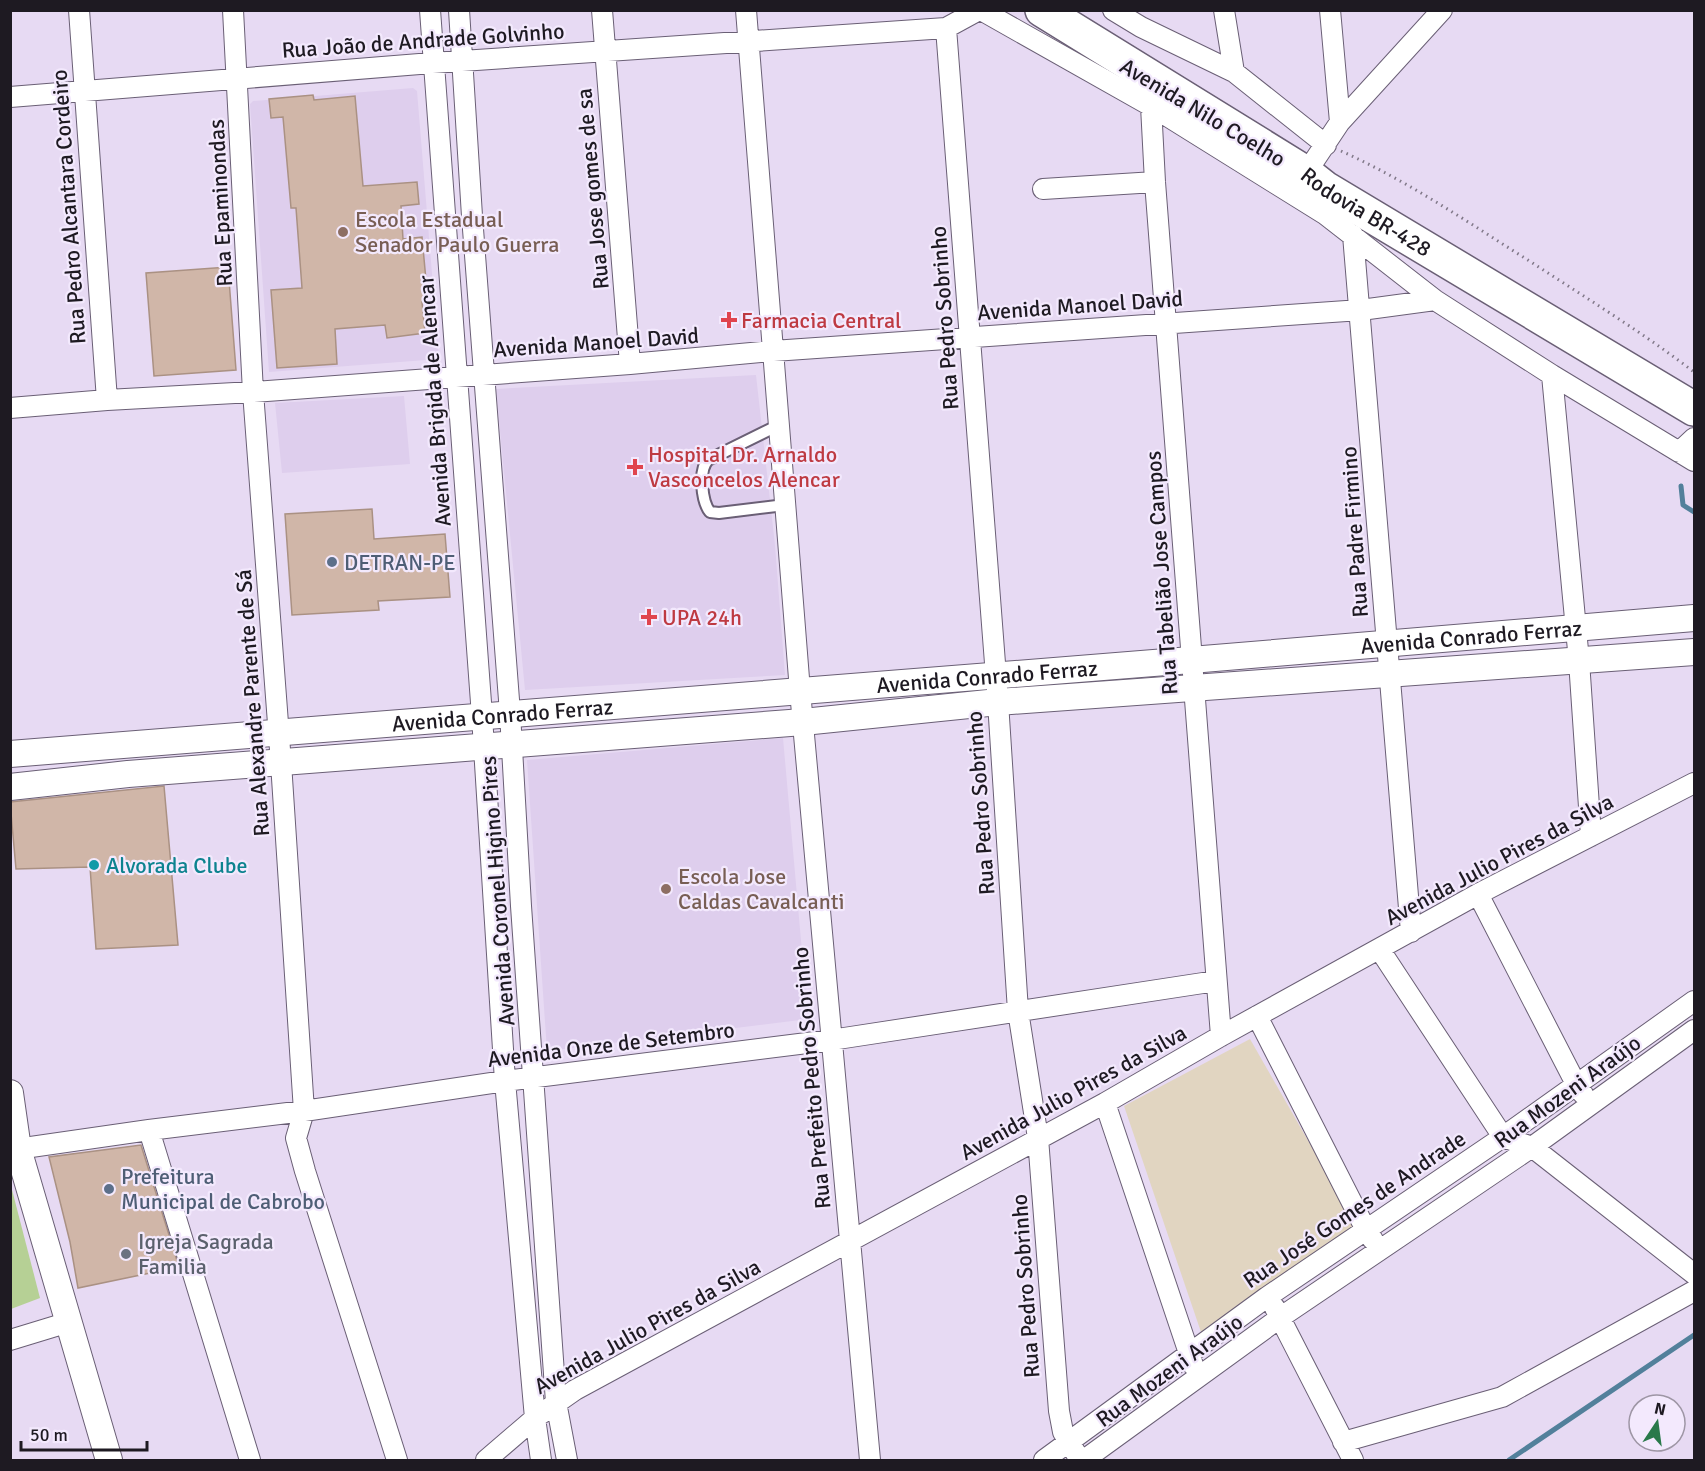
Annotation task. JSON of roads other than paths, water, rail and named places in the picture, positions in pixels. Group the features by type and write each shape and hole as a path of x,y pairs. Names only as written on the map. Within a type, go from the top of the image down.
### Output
{"highway":[{"name":"Rodovia BR-428","path":"1042,10 1306,173 1325,188 1695,409"}],"street":[{"name":"Rua Pedro Alcantara Cordeiro","path":"79,10 107,400"},
{"name":"Rua Epaminondas","path":"233,10 253,392"},
{"name":"Avenida Brigida de Alencar","path":"430,10 432,63 482,716"},
{"path":"459,10 472,216 510,713"},
{"name":"Rua Jose gomes de sa","path":"602,10 630,364"},
{"name":"Rua Prefeito Pedro Sobrinho","path":"746,10 800,691 870,1461"},
{"name":"Rua João de Andrade Golvinho","path":"10,97 432,63 946,28 980,10"},
{"name":"Avenida Nilo Coelho","path":"980,10 1151,106 1326,216 1435,300 1687,457"},
{"name":"Avenida Nilo Coelho","path":"1113,10 1140,19 1234,72 1326,145"},
{"path":"1224,10 1234,72"},
{"path":"1330,10 1340,122"},
{"path":"1306,173 1340,122 1442,10"},
{"name":"Rua Pedro Sobrinho","path":"946,28 998,702 1018,1011 1038,1138 1059,1411 1068,1442 1082,1461"},
{"name":"Rua Tabelião Jose Campos","path":"1151,106 1221,1036"},
{"path":"1043,189 1155,182"},
{"path":"445,219 472,216"},
{"name":"Rua Padre Firmino","path":"1353,235 1411,932"},
{"name":"Avenida Manoel David","path":"10,408 1361,310 1435,300"},
{"path":"1552,375 1579,661 1590,836"},
{"name":"Rua Alexandre Parente de Sá","path":"253,392 279,732 304,1111 296,1138 304,1171 397,1461"},
{"path":"1687,457 1695,438"},
{"path":"471,576 500,573"},
{"name":"Avenida Conrado Ferraz","path":"10,754 1695,618"},
{"path":"1286,652 1288,682"},
{"name":"Avenida Conrado Ferraz","path":"10,787 128,774 803,722 998,702 1695,652"},
{"path":"1083,669 1088,696"},
{"path":"897,683 902,712"},
{"path":"652,703 656,732"},
{"name":"Avenida Coronel Higino Pires","path":"510,713 521,906 556,1401 567,1461"},
{"name":"Avenida Coronel Higino Pires","path":"482,716 505,1081 518,1245 541,1461"},
{"path":"377,724 382,754"},
{"path":"124,746 128,774"},
{"name":"Avenida Julio Pires da Silva","path":"486,1461 556,1401 575,1390 1105,1103 1478,894 1695,783"},
{"path":"1478,894 1576,1084 1591,1104"},
{"path":"494,908 521,906"},
{"path":"1380,950 1503,1137 1532,1147 1695,1274"},
{"name":"Avenida Onze de Setembro","path":"14,1150 505,1081 831,1040 1216,981"},
{"name":"Rua José Gomes de Andrade","path":"1044,1461 1267,1297 1503,1137 1695,1001"},
{"path":"1257,1016 1366,1230 1381,1251"},
{"name":"Rua Mozeni Araújo","path":"1082,1461 1281,1317 1532,1147 1695,1030"},
{"path":"10,1093 14,1150 69,1322 109,1461"},
{"path":"1105,1103 1188,1355 1200,1377"},
{"path":"149,1130 250,1461"},
{"path":"518,1245 545,1241"},
{"path":"1343,1442 1502,1397 1695,1291"},
{"path":"1267,1297 1281,1317 1353,1461"},
{"path":"10,1340 69,1322"}],"lane":[{"path":"779,425 704,464 702,476 704,506 710,512 719,513 785,505"}],"waterway":[{"path":"1681,486 1683,505 1694,512"},
{"path":"1509,1460 1694,1335"}],"place":[{"name":"Escola Estadual Senador Paulo Guerra","path":"343,232"},
{"name":"Farmacia Central","path":"729,320"},
{"name":"Hospital Dr. Arnaldo Vasconcelos Alencar","path":"635,467"},
{"name":"DETRAN-PE","path":"332,562"},
{"name":"UPA 24h","path":"649,617"},
{"name":"Alvorada Clube","path":"94,865"},
{"name":"Escola Jose Caldas Cavalcanti","path":"666,889"},
{"name":"Prefeitura Municipal de Cabrobo","path":"109,1189"},
{"name":"Igreja Sagrada Familia","path":"126,1254"}]}
